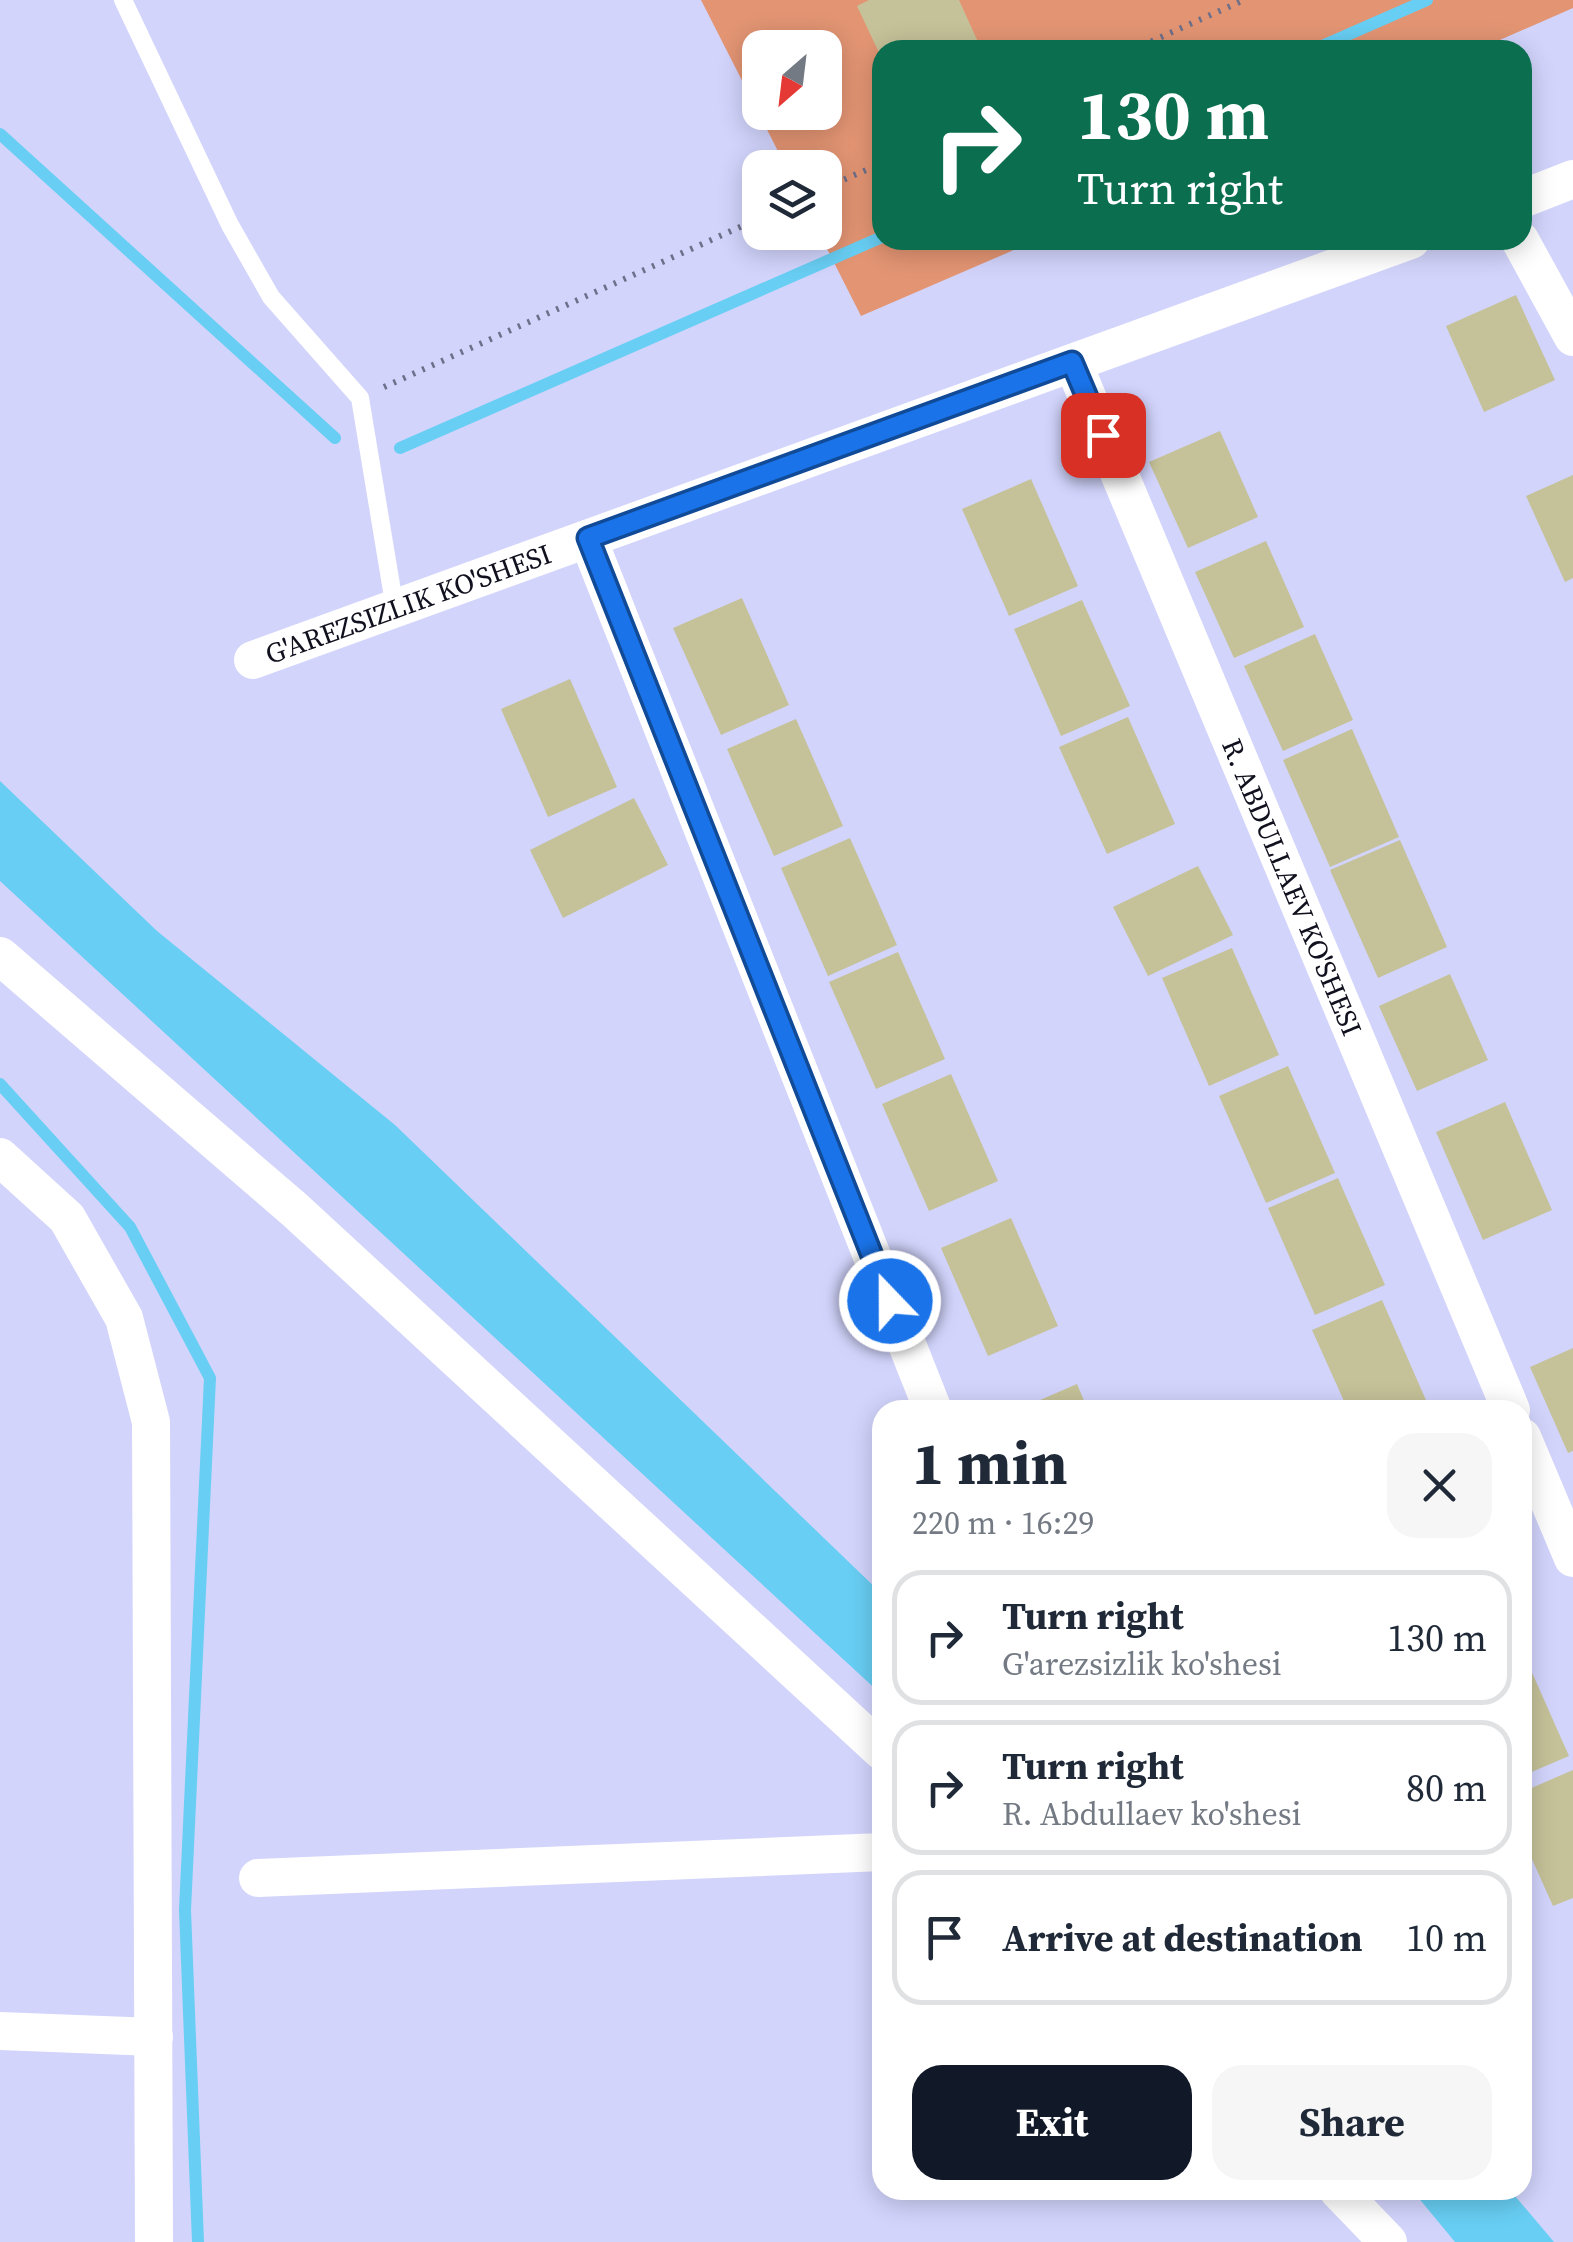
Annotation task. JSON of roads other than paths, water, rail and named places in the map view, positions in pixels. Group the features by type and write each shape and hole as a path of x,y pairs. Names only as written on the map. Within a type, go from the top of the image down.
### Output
{"street":[{"path":"1532,195 1573,179"},
{"name":"G'AREZSIZLIK KO'SHESI","path":"253,660 1382,250"},
{"path":"1525,250 1573,337"},
{"name":"R. ABDULLAEV KO'SHESI","path":"1072,362 1507,1400"},
{"path":"588,538 929,1400"},
{"path":"0,956 295,1210 872,1742"},
{"path":"0,1156 66,1218 124,1318 151,1422 154,2242"},
{"path":"1532,1461 1573,1558"},
{"path":"258,1878 872,1852"},
{"path":"0,2031 154,2036"},
{"path":"1348,2200 1388,2242"}],"lane":[{"path":"123,0 230,225 271,297 360,398 394,609"}],"water":[{"path":"0,781 157,931 395,1125 872,1584 872,1686 0,881"},
{"path":"1420,2200 1518,2200 1554,2242 1455,2242"}],"waterway":[{"path":"1336,40 1427,0"},
{"path":"0,134 335,438"},
{"path":"400,448 872,241"},
{"path":"0,1084 130,1227 210,1378 185,1910 198,2242"}]}
